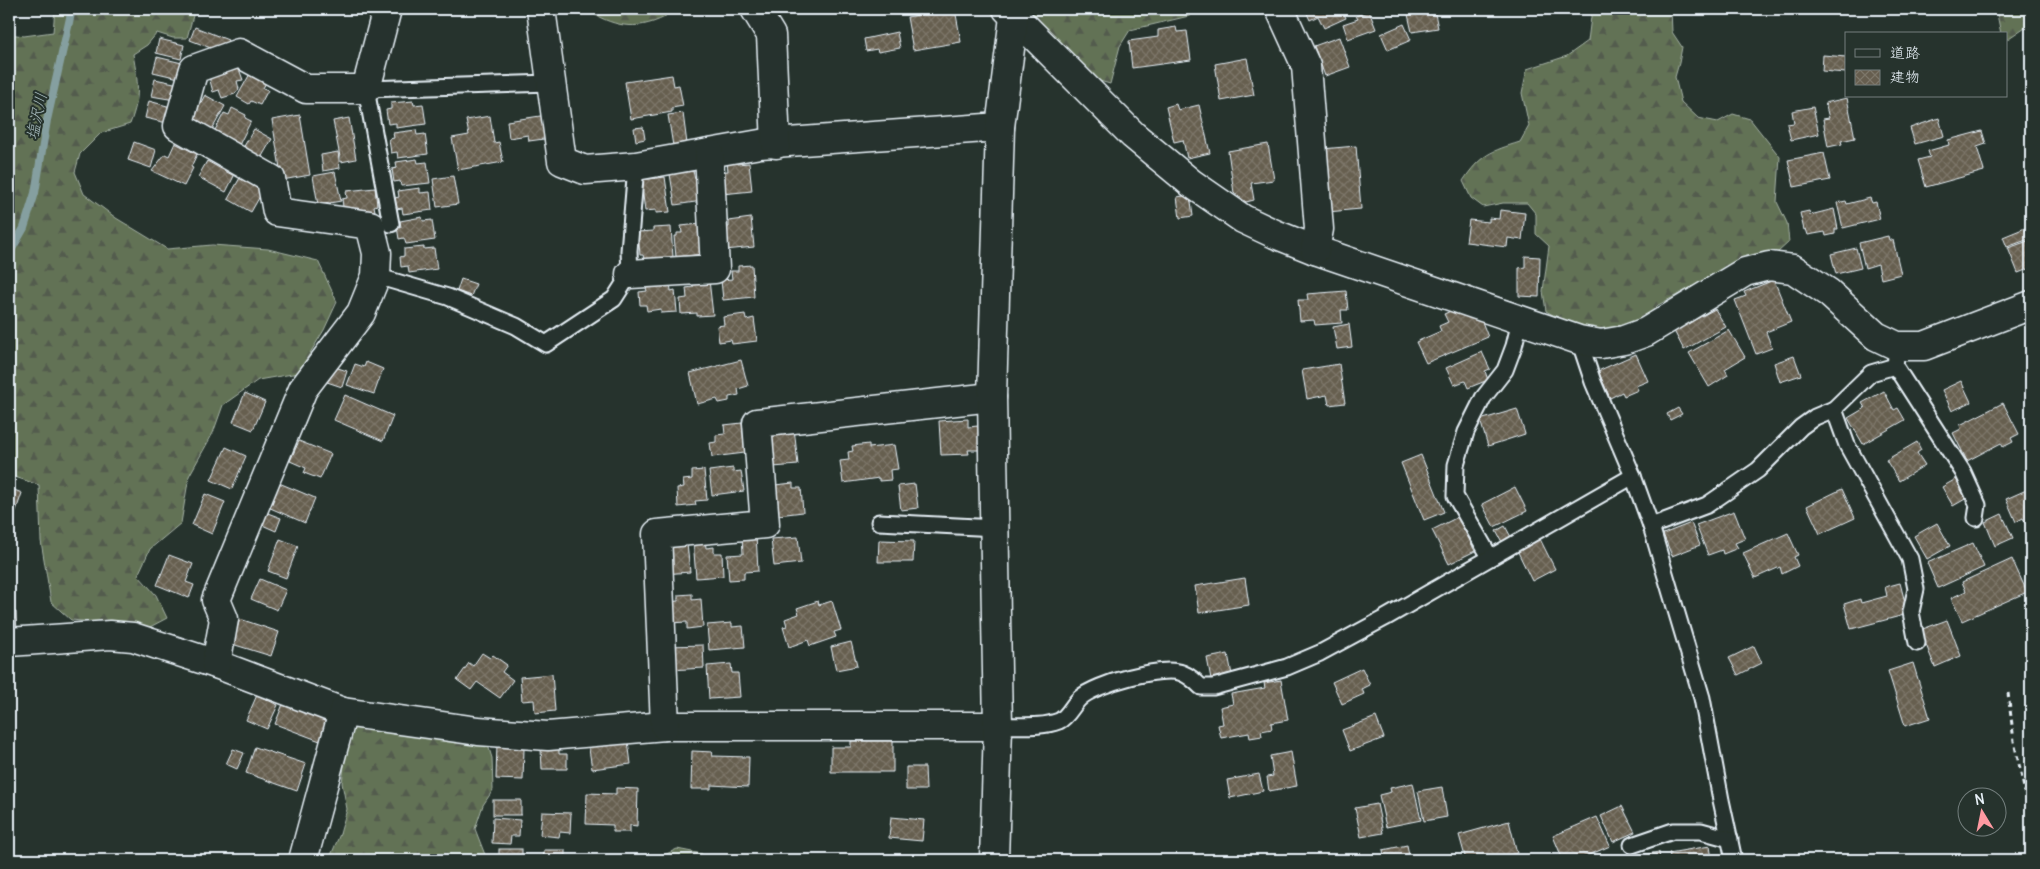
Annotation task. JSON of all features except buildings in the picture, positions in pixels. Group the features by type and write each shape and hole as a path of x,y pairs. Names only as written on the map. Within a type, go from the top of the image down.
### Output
{"street":[{"path":"216,664 224,619 216,600 304,389 361,312 376,276 377,253 370,225 277,212 271,179 178,126 194,69 239,53 306,89 366,89 387,9"},
{"path":"541,9 562,161 584,170 636,166 760,144 1000,127"},
{"path":"755,9 771,35 776,144"},
{"path":"1280,9 1306,66 1318,229 1315,250"},
{"path":"1011,13 1133,135 1191,183 1244,218 1275,234 1315,250 1579,340 1601,344 1624,340 1646,332 1746,272 1769,266 1793,269 1829,293 1896,356 2031,305"},
{"path":"994,860 998,726 996,528 992,397 1000,127 1011,13"},
{"path":"630,274 715,269 709,154"},
{"path":"665,726 657,534 765,524 757,423 992,397"},
{"path":"9,642 110,635 133,637 216,664 343,712 478,731 548,736 665,726 998,726"},
{"path":"303,860 343,712"}],"lane":[{"path":"391,224 366,89 551,83"},
{"path":"376,276 448,297 516,326 546,344 614,299 630,274 629,251 636,166"},
{"path":"1490,557 1455,496 1456,465 1466,432 1483,398 1505,370 1514,346 1520,321"},
{"path":"1579,340 1593,382 1633,476 1651,526 1702,698 1734,860"},
{"path":"1651,526 1706,505 1758,470 1801,427 1815,417 1834,409 1871,373 1896,356 1963,472 1978,505 1976,518"},
{"path":"1834,409 1847,445 1910,559 1916,589 1911,612 1917,643"},
{"path":"998,726 1040,725 1061,720 1080,697 1115,681 1158,672 1181,672 1193,679 1201,687 1213,687 1287,666 1320,653 1377,623 1633,476"},
{"path":"879,522 996,528"},
{"path":"1632,845 1672,831 1701,832 1730,839"}],"path":[{"path":"2008,694 2014,741 2031,821"}],"green space":[{"path":"55,9 194,9 187,38 173,38 157,33 147,45 133,54 138,89 136,105 130,124 101,133 80,154 75,172 84,194 116,218 167,249 212,245 268,249 318,261 337,302 324,330 298,373 258,380 223,405 213,433 189,476 181,523 150,549 138,575 156,595 167,618 150,627 71,620 51,602 41,541 39,485 9,475 9,34 24,36 53,32"},
{"path":"585,9 665,9 665,17 654,22 634,26 624,25 605,20"},
{"path":"1030,9 1200,9 1189,16 1130,30 1120,46 1110,84 1093,79 1069,55"},
{"path":"1592,9 1671,9 1672,32 1682,47 1675,77 1681,102 1698,118 1718,122 1733,114 1750,119 1780,157 1777,202 1787,223 1789,242 1777,253 1721,272 1658,305 1649,315 1639,338 1581,331 1546,311 1543,291 1549,246 1536,234 1536,214 1527,203 1503,203 1483,207 1471,198 1463,181 1475,165 1487,155 1520,142 1529,126 1522,93 1527,69 1567,56 1588,41"},
{"path":"1996,9 2031,9 2031,23 2008,39 2008,32 2001,32"},
{"path":"354,726 488,745 492,758 493,790 483,805 475,829 487,860 329,860 340,834 347,809 342,783 345,758"},
{"path":"677,849 702,854 705,860 654,860"}],"waterway":[{"name":"塩沢川","path":"9,254 24,228 35,193 47,120 72,9"}]}
